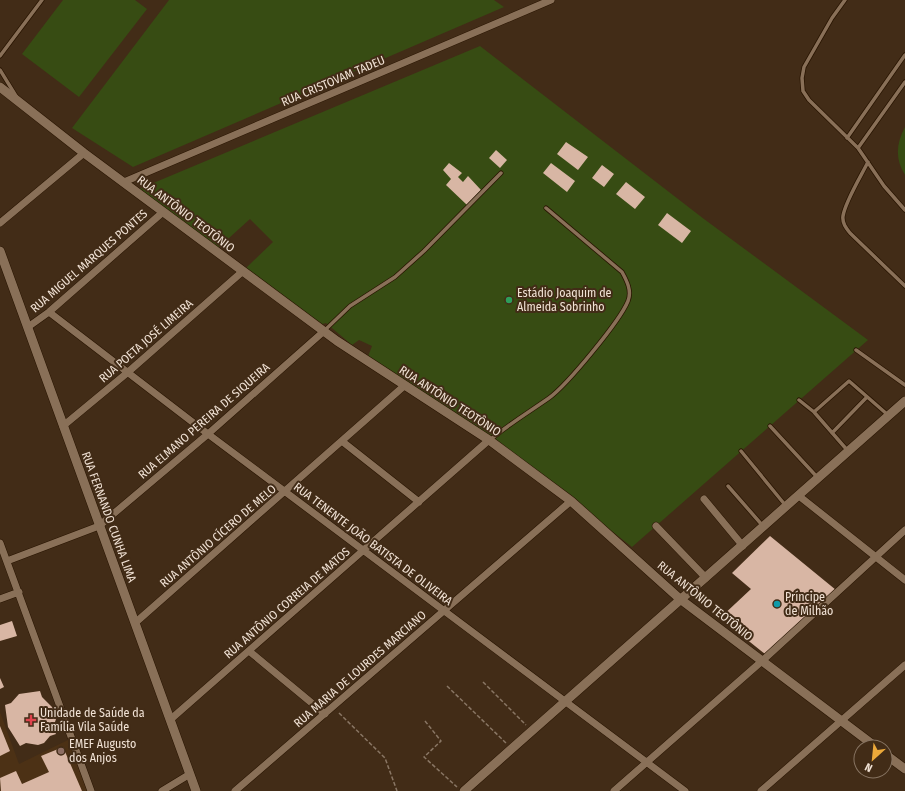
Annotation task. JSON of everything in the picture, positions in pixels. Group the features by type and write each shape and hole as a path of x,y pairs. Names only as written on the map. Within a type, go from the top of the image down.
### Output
{"street":[{"name":"RUA CRISTOVAM TADEU","path":"124,182 551,0"},
{"name":"RUA ANTÔNIO TEOTÔNIO","path":"0,87 84,153 323,332 489,440 571,501 680,599 866,739"},
{"path":"0,223 84,153"},
{"name":"RUA MIGUEL MARQUES PONTES","path":"28,327 49,312 164,212"},
{"name":"RUA FERNANDO CUNHA LIMA","path":"0,251 3,272 28,327 98,526 171,719 196,791"},
{"name":"RUA POETA JOSÉ LIMEIRA","path":"63,426 127,373 243,271"},
{"name":"RUA TENENTE JOÃO BATISTA DE OLIVEIRA","path":"49,312 127,373 685,791"},
{"name":"RUA ELMANO PEREIRA DE SIQUEIRA","path":"7,561 98,526 208,434 323,332"},
{"name":"RUA ANTÔNIO CÍCERO DE MELO","path":"135,623 343,442 404,386"},
{"path":"463,791 680,599 743,546 905,401"},
{"name":"RUA ANTÔNIO CORREIA DE MATOS","path":"171,719 365,551 489,440"},
{"path":"343,442 419,502"},
{"path":"799,496 875,558 905,580"},
{"path":"704,499 743,546"},
{"name":"RUA MARIA DE LOURDES MARCIANO","path":"235,791 571,501"},
{"path":"656,526 706,578"},
{"path":"614,791 762,661 905,530"},
{"path":"0,543 91,791"},
{"path":"0,599 19,592"},
{"path":"249,652 325,714"},
{"path":"761,791 905,665"},
{"path":"893,760 905,769"},
{"path":"162,791 190,774"}],"lane":[{"path":"0,56 42,0"},
{"path":"845,0 832,18 804,67 802,78 803,91 809,100 858,148 898,203 905,210"},
{"path":"847,138 905,54"},
{"path":"0,70 20,104"},
{"path":"858,148 905,82"},
{"path":"868,162 843,217 844,226 905,286"},
{"path":"323,332 350,306 395,277 424,251 501,173"},
{"path":"489,440 506,426 550,397 566,383 608,330 629,300 629,286 622,272 546,208"},
{"path":"856,350 905,385"},
{"path":"814,412 848,381 851,381 888,416"},
{"path":"832,433 867,397"},
{"path":"799,400 814,412 848,452"},
{"path":"770,426 818,478"},
{"path":"742,451 786,507"},
{"path":"728,486 763,527"}],"path":[{"path":"483,682 532,731"},
{"path":"447,686 512,749"},
{"path":"332,707 385,758 398,791"},
{"path":"425,721 441,741 424,757 463,791"}],"shaded area":[{"name":"EMEF Augusto dos Anjos","path":"0,712 19,764 72,738 91,791 0,791"}],"green space":[{"path":"63,0 135,0 147,9 79,97 22,54"},
{"path":"169,0 494,0 504,7 133,167 72,128"},
{"path":"480,46 704,219 868,340 632,547 515,455 367,359 372,346 359,340 352,345 326,323 319,325 246,268 273,242 250,219 218,248 139,189"},
{"path":"905,127 905,175 898,157 898,145"}],"building":[{"path":"566,142 588,157 578,170 557,154"},
{"path":"496,150 507,160 500,168 489,158"},
{"path":"449,163 462,173 458,177 463,182 468,176 481,190 467,205 446,185 451,179 443,170"},
{"path":"551,163 575,181 567,192 543,173"},
{"path":"602,165 614,174 604,187 592,178"},
{"path":"626,182 645,197 635,209 616,194"},
{"path":"667,213 691,231 682,243 658,225"},
{"name":"Príncipe de Milhão","path":"770,536 836,590 765,654 720,618 751,589 732,573"},
{"path":"12,621 17,636 0,641 0,625"},
{"path":"0,678 4,687 0,689"},
{"name":"Unidade de Saúde da Família Vila Saúde","path":"40,691 42,697 54,709 57,716 53,728 56,734 50,736 44,743 38,745 26,743 20,746 8,727 5,705 11,703 19,694"},
{"path":"0,726 10,751 0,756"},
{"path":"63,747 82,791 1,791 0,778 16,771 22,784 49,772 41,756"}],"place":[{"name":"Estádio Joaquim de Almeida Sobrinho","path":"509,300"},
{"name":"Príncipe de Milhão","path":"777,604"},
{"name":"Unidade de Saúde da Família Vila Saúde","path":"31,720"},
{"name":"EMEF Augusto dos Anjos","path":"61,751"}]}
